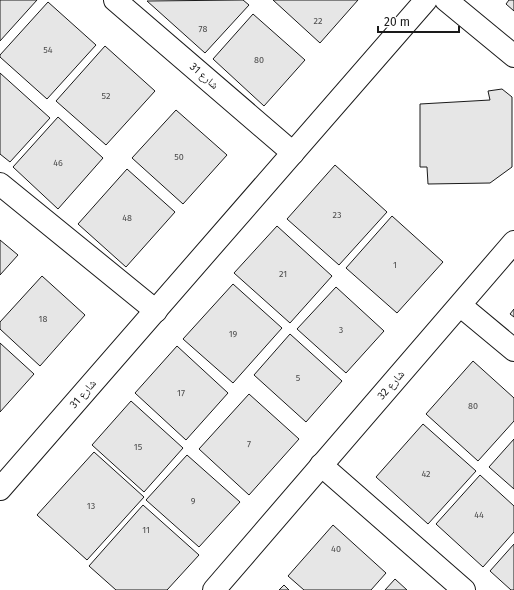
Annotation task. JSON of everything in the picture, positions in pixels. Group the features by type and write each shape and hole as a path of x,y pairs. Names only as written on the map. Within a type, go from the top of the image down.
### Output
{"street":[{"name":"شارع 31","path":"115,0 293,153"},
{"name":"شارع 31","path":"3,479 156,310 426,0"},
{"path":"446,0 514,56"},
{"path":"0,184 156,310"},
{"name":"شارع 32","path":"214,590 321,465 461,306 514,242"},
{"path":"461,306 514,350"},
{"path":"321,465 464,590"}],"building":[{"path":"0,0 37,0 0,41"},
{"path":"243,0 249,5 205,53 147,1"},
{"path":"273,0 358,0 320,43"},
{"path":"509,0 514,0 514,11 506,4"},
{"path":"48,2 96,45 47,99 0,57 0,55"},
{"path":"253,14 305,60 264,106 213,59"},
{"path":"105,46 155,91 106,145 56,101"},
{"path":"0,73 50,118 10,162 0,154"},
{"path":"502,89 512,97 512,167 490,183 428,184 427,167 420,167 420,104 490,100 488,91"},
{"path":"176,110 227,155 183,204 132,158"},
{"path":"58,117 103,158 58,209 13,167"},
{"path":"335,165 387,212 339,265 287,219"},
{"path":"127,169 175,212 126,267 78,224"},
{"path":"392,216 443,262 397,313 346,268"},
{"path":"277,226 332,276 290,323 234,273"},
{"path":"0,240 18,255 0,275"},
{"path":"42,276 85,315 40,366 0,329 0,322"},
{"path":"233,284 282,328 233,383 183,339"},
{"path":"336,287 384,331 346,373 297,329"},
{"path":"514,309 514,317 510,314"},
{"path":"290,334 342,381 306,422 254,375"},
{"path":"0,343 34,374 0,412"},
{"path":"177,346 228,393 186,440 135,393"},
{"path":"473,361 514,398 514,421 478,461 426,414"},
{"path":"249,394 299,439 249,495 199,449"},
{"path":"131,401 183,448 144,492 92,445"},
{"path":"423,424 476,471 428,524 376,477"},
{"path":"514,439 514,489 489,467"},
{"path":"94,452 144,497 87,560 37,515"},
{"path":"187,455 240,502 199,547 146,500"},
{"path":"480,475 514,506 514,532 483,567 436,524"},
{"path":"143,505 199,555 167,590 116,590 89,566"},
{"path":"333,525 386,573 371,590 304,590 288,576"},
{"path":"514,544 514,590 511,590 490,571"},
{"path":"395,579 407,590 385,590"},
{"path":"284,585 289,590 279,590"}]}
